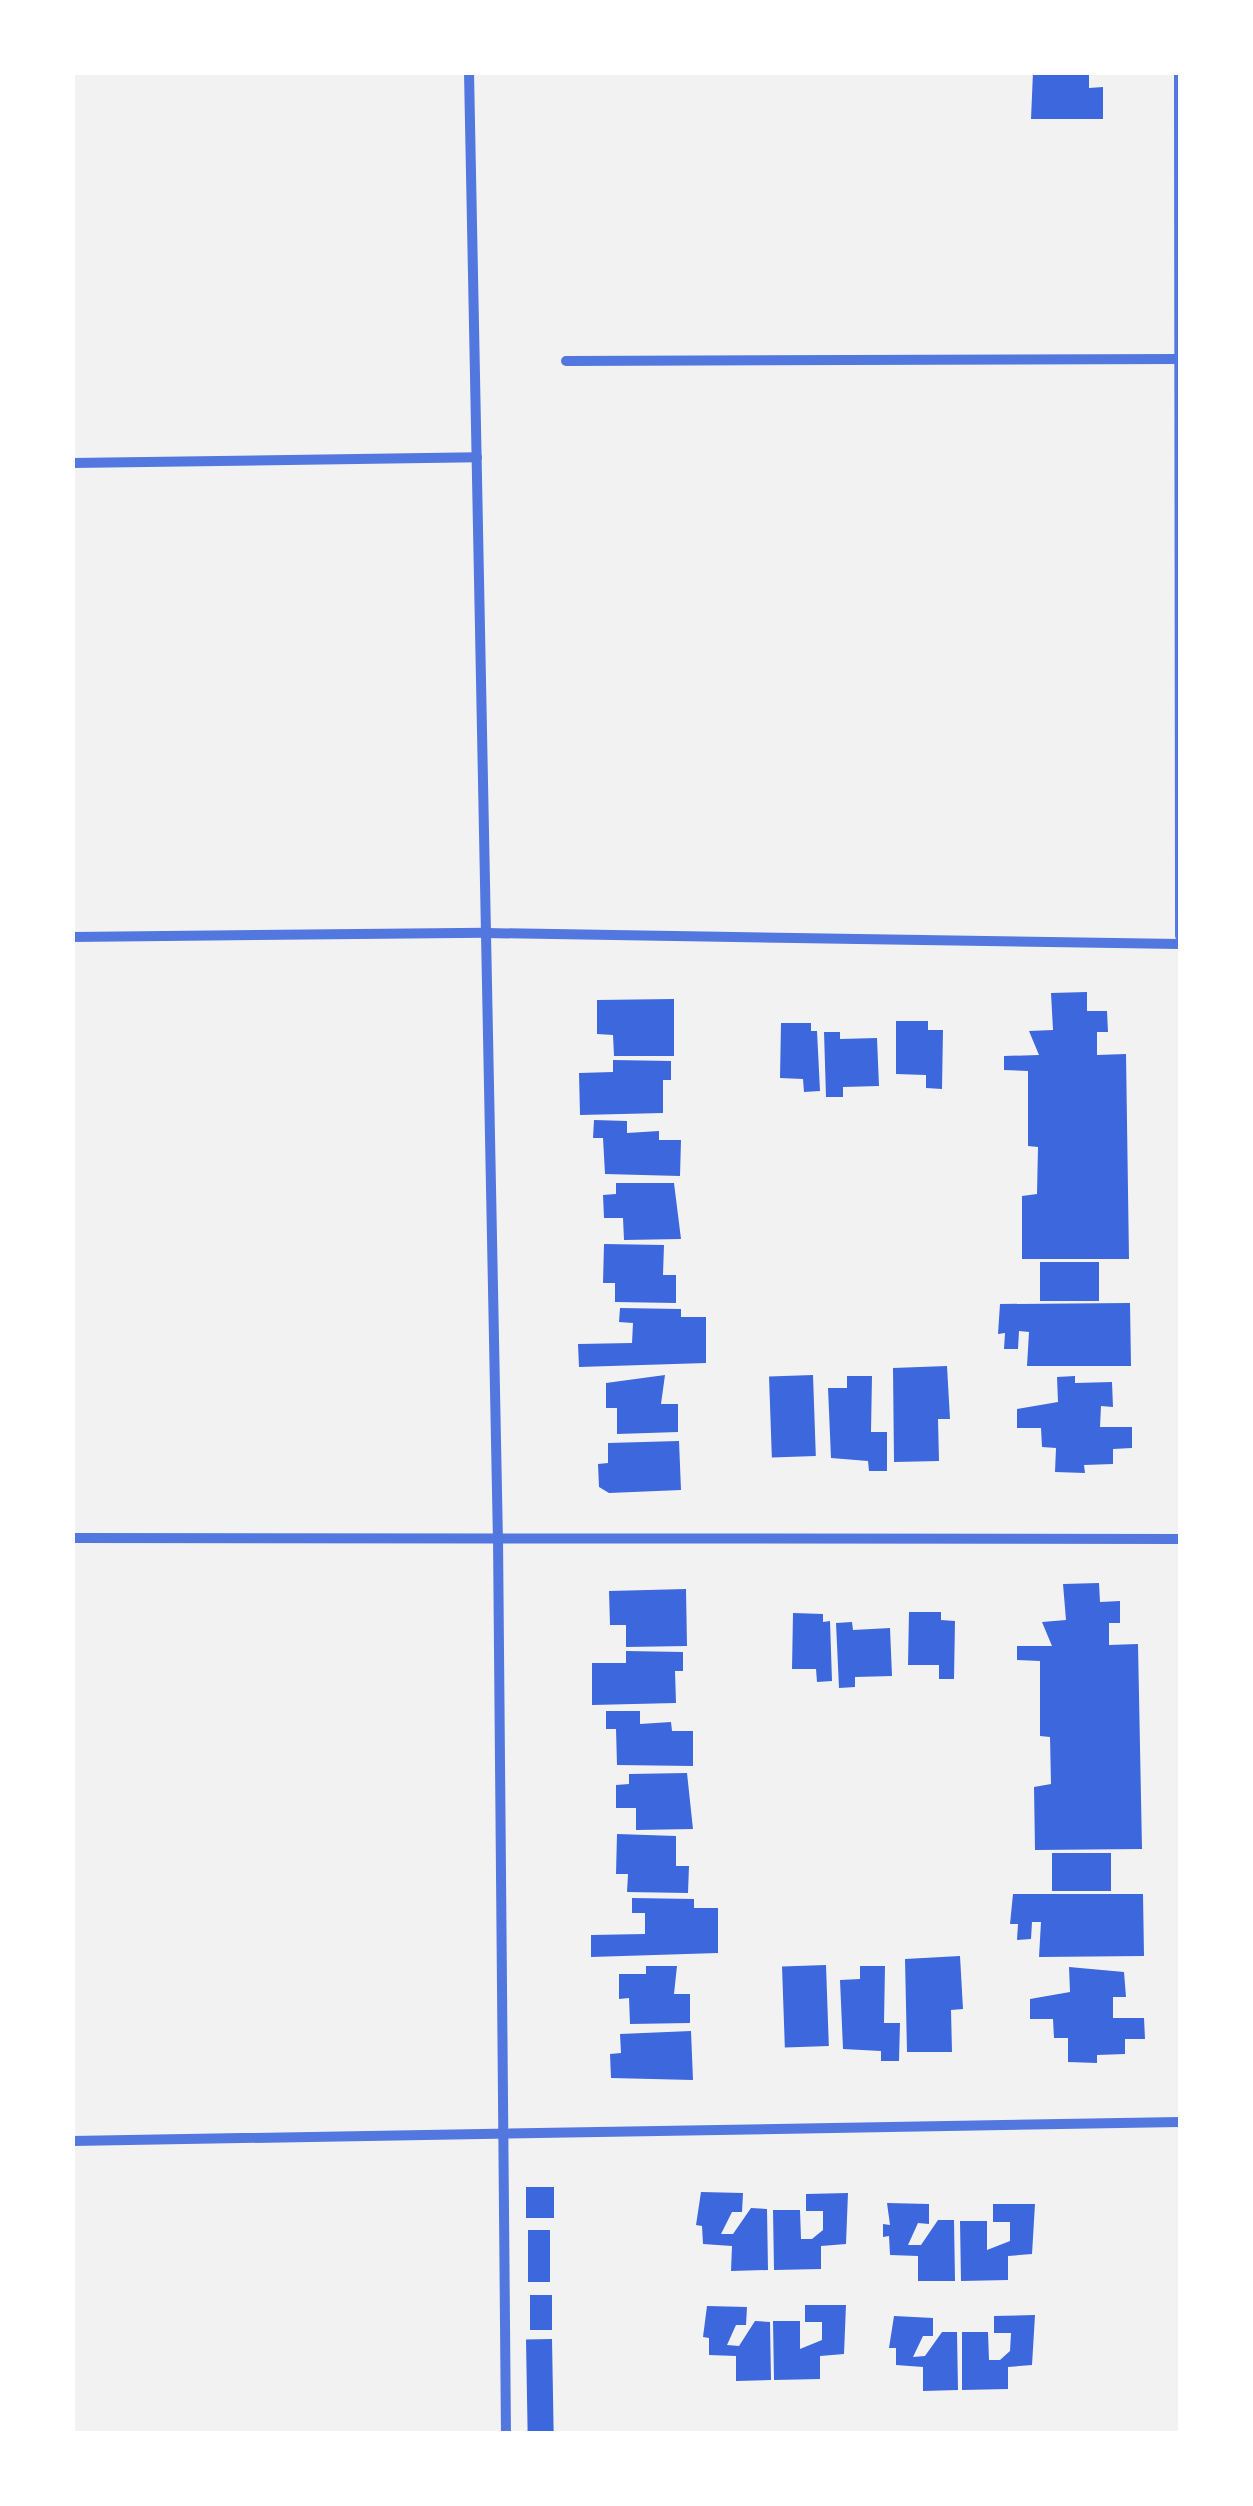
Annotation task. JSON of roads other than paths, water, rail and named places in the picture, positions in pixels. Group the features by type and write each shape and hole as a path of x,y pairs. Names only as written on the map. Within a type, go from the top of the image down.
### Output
{"street":[{"path":"469,72 498,1536 506,2434"},
{"path":"72,937 486,933 1180,940 1179,72"},
{"path":"566,361 1178,359"},
{"path":"72,463 477,457"},
{"path":"72,1538 1180,1539"},
{"path":"72,2141 1180,2122"}]}
